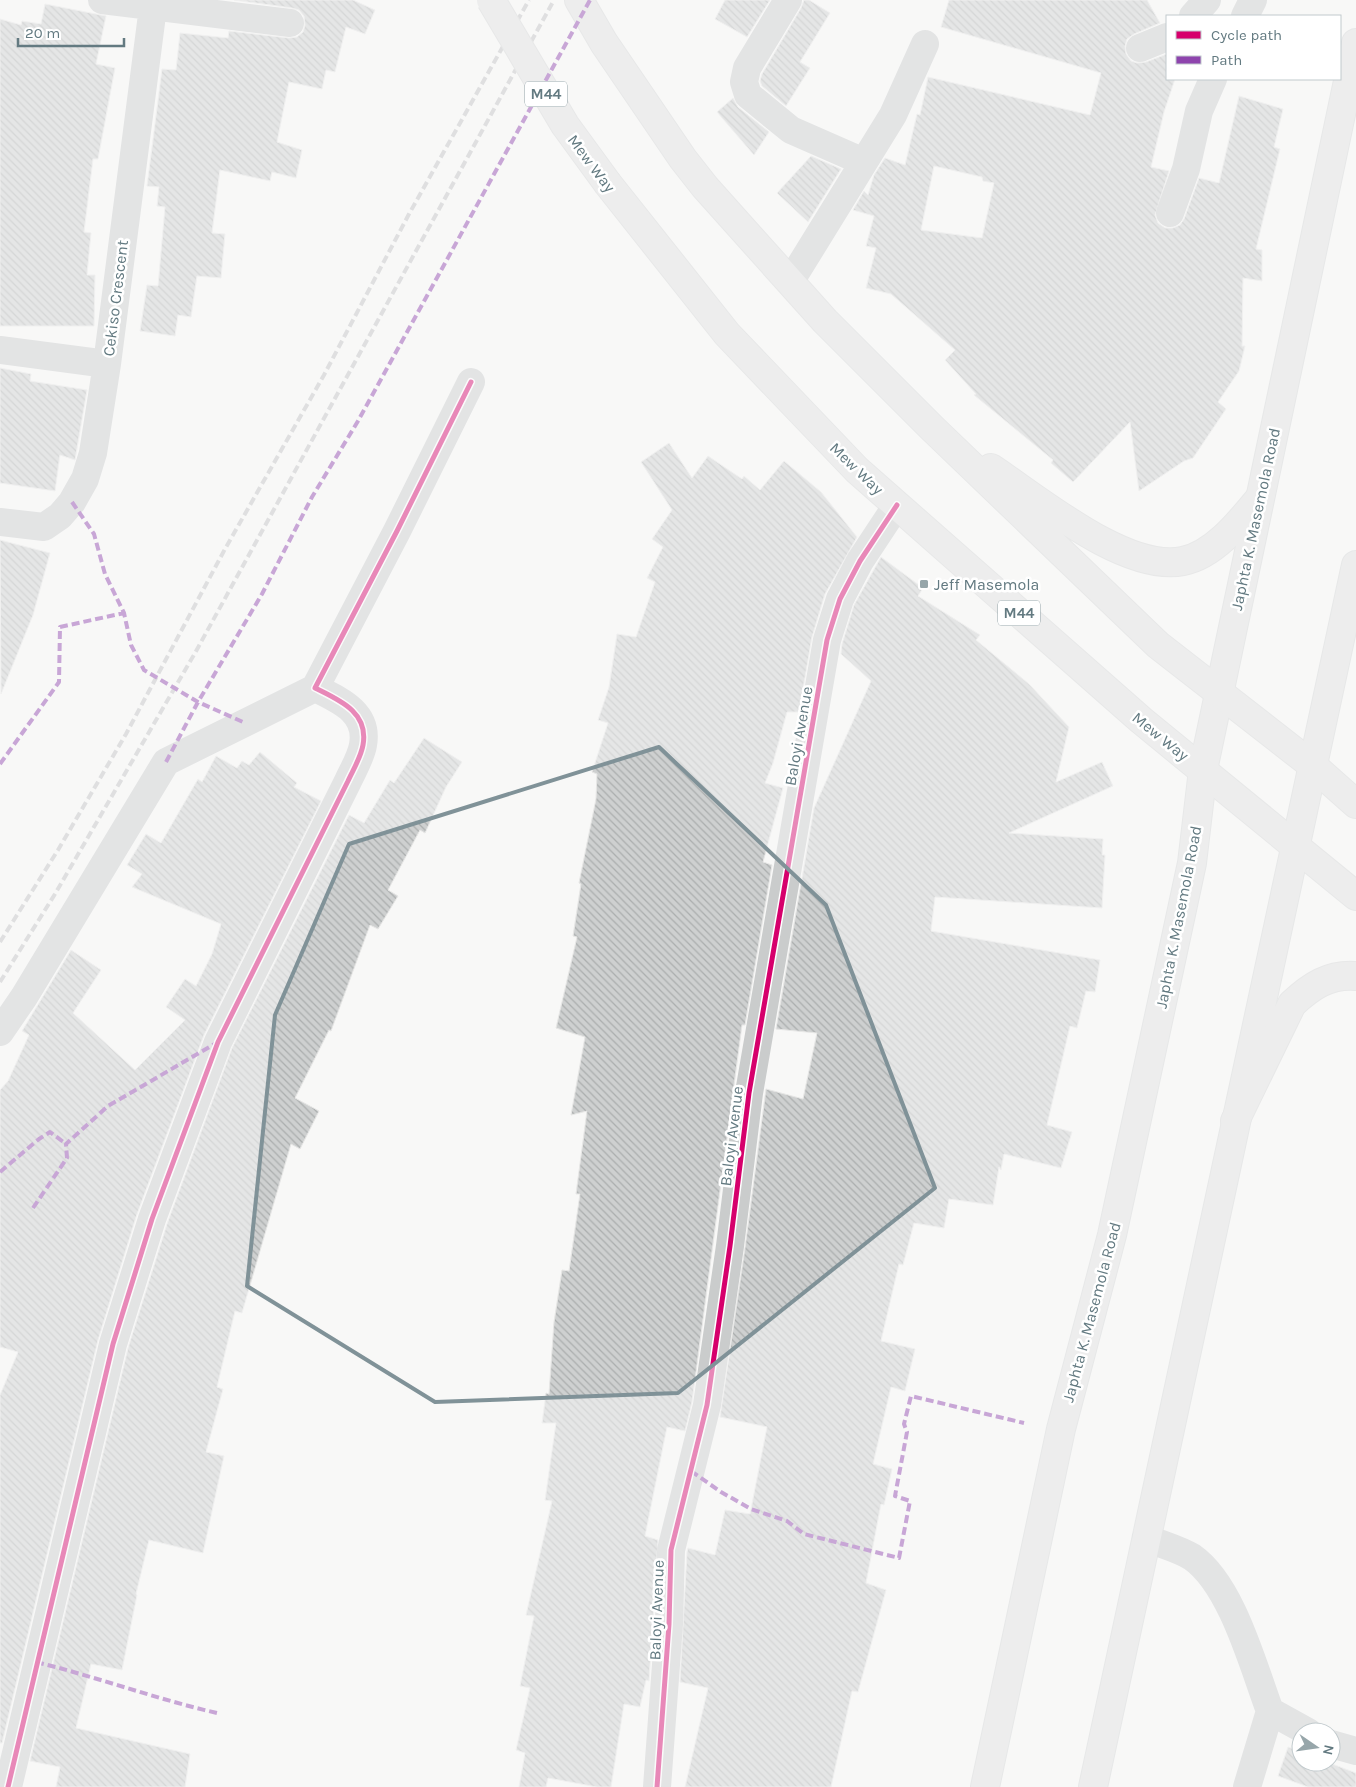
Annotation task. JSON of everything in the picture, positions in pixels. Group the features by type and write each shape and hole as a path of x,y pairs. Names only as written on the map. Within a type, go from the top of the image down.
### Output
{"main road":[{"name":"Mew Way","path":"491,0 565,125 608,184 727,334 843,456 1141,720 1356,896"},
{"path":"579,0 604,43 655,120 705,187 825,321 932,428 1158,645 1221,692 1312,765 1356,804"},
{"name":"Japhta K. Masemola Road","path":"985,1787 1061,1430 1112,1234 1192,863 1203,770 1221,692 1259,499 1356,43"},
{"path":"932,428 1090,534 1121,551 1146,560 1165,563 1184,561 1202,554 1238,524 1259,499"},
{"path":"1093,1787 1356,566"},
{"path":"1235,1121 1292,1004 1307,990 1328,979 1339,975 1356,976"}],"street":[{"path":"102,0 290,23"},
{"path":"788,0 747,68 744,82 748,95 791,130 864,162"},
{"path":"1195,15 1207,0"},
{"path":"1246,15 1253,0"},
{"name":"Cekiso Crescent","path":"0,522 44,527 60,516 72,502 85,479 93,453 107,364 153,7"},
{"path":"1140,48 1166,37"},
{"path":"790,282 893,115 925,44"},
{"path":"1170,213 1186,169 1199,111 1213,80"},
{"path":"0,350 107,364"},
{"path":"0,1032 24,997 166,762 315,688 398,531 471,382"},
{"name":"Baloyi Avenue","path":"657,1787 669,1624 671,1550 707,1405 730,1246 749,1093 827,640 840,600 852,576 897,505"},
{"path":"8,1787 113,1344 152,1219 218,1042 348,781 363,745 362,728 357,715 347,704 315,688"},
{"path":"1146,1538 1192,1558 1224,1594 1270,1711 1247,1787"},
{"path":"1270,1711 1291,1723"},
{"path":"1341,1747 1356,1751"}],"highlighted area":[{"path":"659,747 826,905 935,1188 678,1393 435,1402 247,1286 275,1015 349,844"}],"building":[{"path":"234,0 353,0 375,10 365,34 346,27 335,72 326,70 322,89 289,82 277,142 302,150 296,178 272,172 270,181 220,170 212,233 225,234 221,278 197,276 191,317 178,315 175,336 140,331 147,285 158,286 165,207 157,206 159,187 147,186 162,69 176,70 180,33 228,38 229,31 289,38 297,37 303,32 305,25 304,16 299,10"},
{"path":"725,0 770,0 747,37 715,19"},
{"path":"804,0 809,0 830,13 800,62 810,68 786,106 762,86 760,81 762,74"},
{"path":"949,0 1147,0 1160,23 1134,34 1127,39 1125,46 1126,54 1131,61 1137,63 1146,62 1166,54 1166,80 1175,80 1164,112 1151,167 1169,171 1155,215 1158,223 1165,228 1173,228 1180,225 1199,178 1219,183 1239,96 1283,109 1274,147 1280,149 1256,249 1262,250 1262,281 1243,278 1242,346 1245,346 1239,371 1218,402 1226,409 1193,458 1184,461 1139,491 1130,422 1073,482 1051,463 1053,460 974,395 976,394 945,360 955,350 891,294 866,288 876,248 866,246 874,216 853,210 864,191 868,195 874,175 885,158 905,165 917,114 920,115 928,77 1090,115 1101,73 941,27","holes":["934,166 982,177 983,181 994,183 982,238 921,230"]},
{"path":"45,4 106,16 96,64 115,68 98,159 93,159 84,232 91,233 87,275 95,275 94,326 0,326 0,19 21,25 22,21 41,24"},
{"path":"733,98 738,107 769,132 754,155 717,112"},
{"path":"811,156 841,169 808,222 777,193"},
{"path":"0,368 31,374 30,381 87,390 75,460 60,455 55,491 0,483"},
{"path":"669,443 692,478 708,456 742,479 744,476 760,490 784,461 821,492 857,537 825,594 812,637 799,712 787,712 773,763 765,783 783,788 763,862 772,865 745,1025 742,1025 692,1402 685,1431 667,1427 645,1536 658,1540 649,1681 646,1680 640,1707 624,1704 611,1787 597,1787 548,1778 546,1787 519,1787 525,1753 516,1750 530,1688 520,1686 534,1616 526,1615 552,1501 545,1500 556,1423 542,1423 546,1393 549,1394 554,1322 562,1270 569,1271 580,1194 576,1194 587,1111 571,1115 585,1037 556,1028 577,937 573,936 581,884 579,883 596,799 597,774 592,772 608,723 598,720 609,687 617,634 636,637 655,582 647,578 663,547 652,539 672,510 641,462"},
{"path":"0,540 50,553 33,615 1,694"},
{"path":"881,557 923,588 918,596 980,635 976,640 1029,684 1069,727 1056,782 1102,762 1113,786 1009,833 1103,839 1102,855 1105,855 1102,908 935,897 931,931 1100,960 1095,992 1086,991 1077,1028 1070,1026 1047,1125 1072,1132 1061,1168 1004,1154 1001,1170 999,1167 993,1205 949,1199 944,1228 914,1223 903,1265 899,1264 881,1341 915,1349 905,1391 891,1387 873,1464 892,1469 884,1505 881,1504 866,1583 886,1590 858,1692 852,1691 831,1787 685,1787 708,1688 680,1682 687,1552 688,1548 715,1555 725,1510 750,1514 767,1427 720,1417 766,1089 803,1099 817,1033 776,1029 814,808 871,681 841,654 842,644 854,605"},
{"path":"424,738 462,762 446,787 425,833 420,830 388,890 398,896 378,929 370,925 331,1031 329,1030 295,1098 319,1111 300,1149 291,1144 242,1313 235,1311 217,1387 223,1389 206,1452 224,1456 203,1553 149,1540 136,1594 122,1670 91,1664 76,1728 190,1754 185,1787 56,1787 60,1767 30,1761 128,1348 167,1224 232,1048 349,815 364,823 390,780 394,783"},
{"path":"260,752 297,783 294,787 321,801 204,1035 137,1214 98,1340 2,1743 0,1743 0,1395 18,1352 0,1347 0,1090 8,1081 29,1035 22,1031 71,950 101,970 73,1013 135,1070 185,1020 166,1007 185,979 196,986 212,954 221,924 132,887 142,874 127,865 146,834 161,843 198,779 202,782 216,756 237,768 242,761 249,765"},
{"path":"1288,1747 1291,1748 1291,1772 1341,1772 1341,1767 1356,1773 1356,1787 1308,1787 1278,1776"}],"railway":[{"path":"0,942 58,850 126,734 225,549 324,375 409,214 529,0"},
{"path":"0,982 55,894 195,653 554,0"}],"marked path":[{"path":"166,762 198,702 262,594 312,497 358,421 590,0"},
{"path":"72,502 94,534 105,574 124,613 131,645 144,670 198,702 243,722"},
{"path":"0,764 59,682 60,627 124,613"},
{"path":"33,1208 67,1158 66,1144 108,1106 218,1042"},
{"path":"0,1172 50,1132 66,1144"},
{"path":"691,1471 721,1492 751,1509 787,1521 804,1534 899,1558 910,1501 895,1496 907,1432 904,1424 911,1396 1024,1423"},
{"path":"36,1662 217,1713"}],"cycle path":[{"path":"8,1787 113,1344 152,1219 218,1042 362,750 364,734 357,716 342,703 315,688 397,531 471,382"},
{"path":"657,1787 669,1624 671,1550 707,1405 730,1246 749,1093 827,640 840,599 860,561 897,505"}],"place":[{"name":"Jeff Masemola","path":"924,584"}]}
